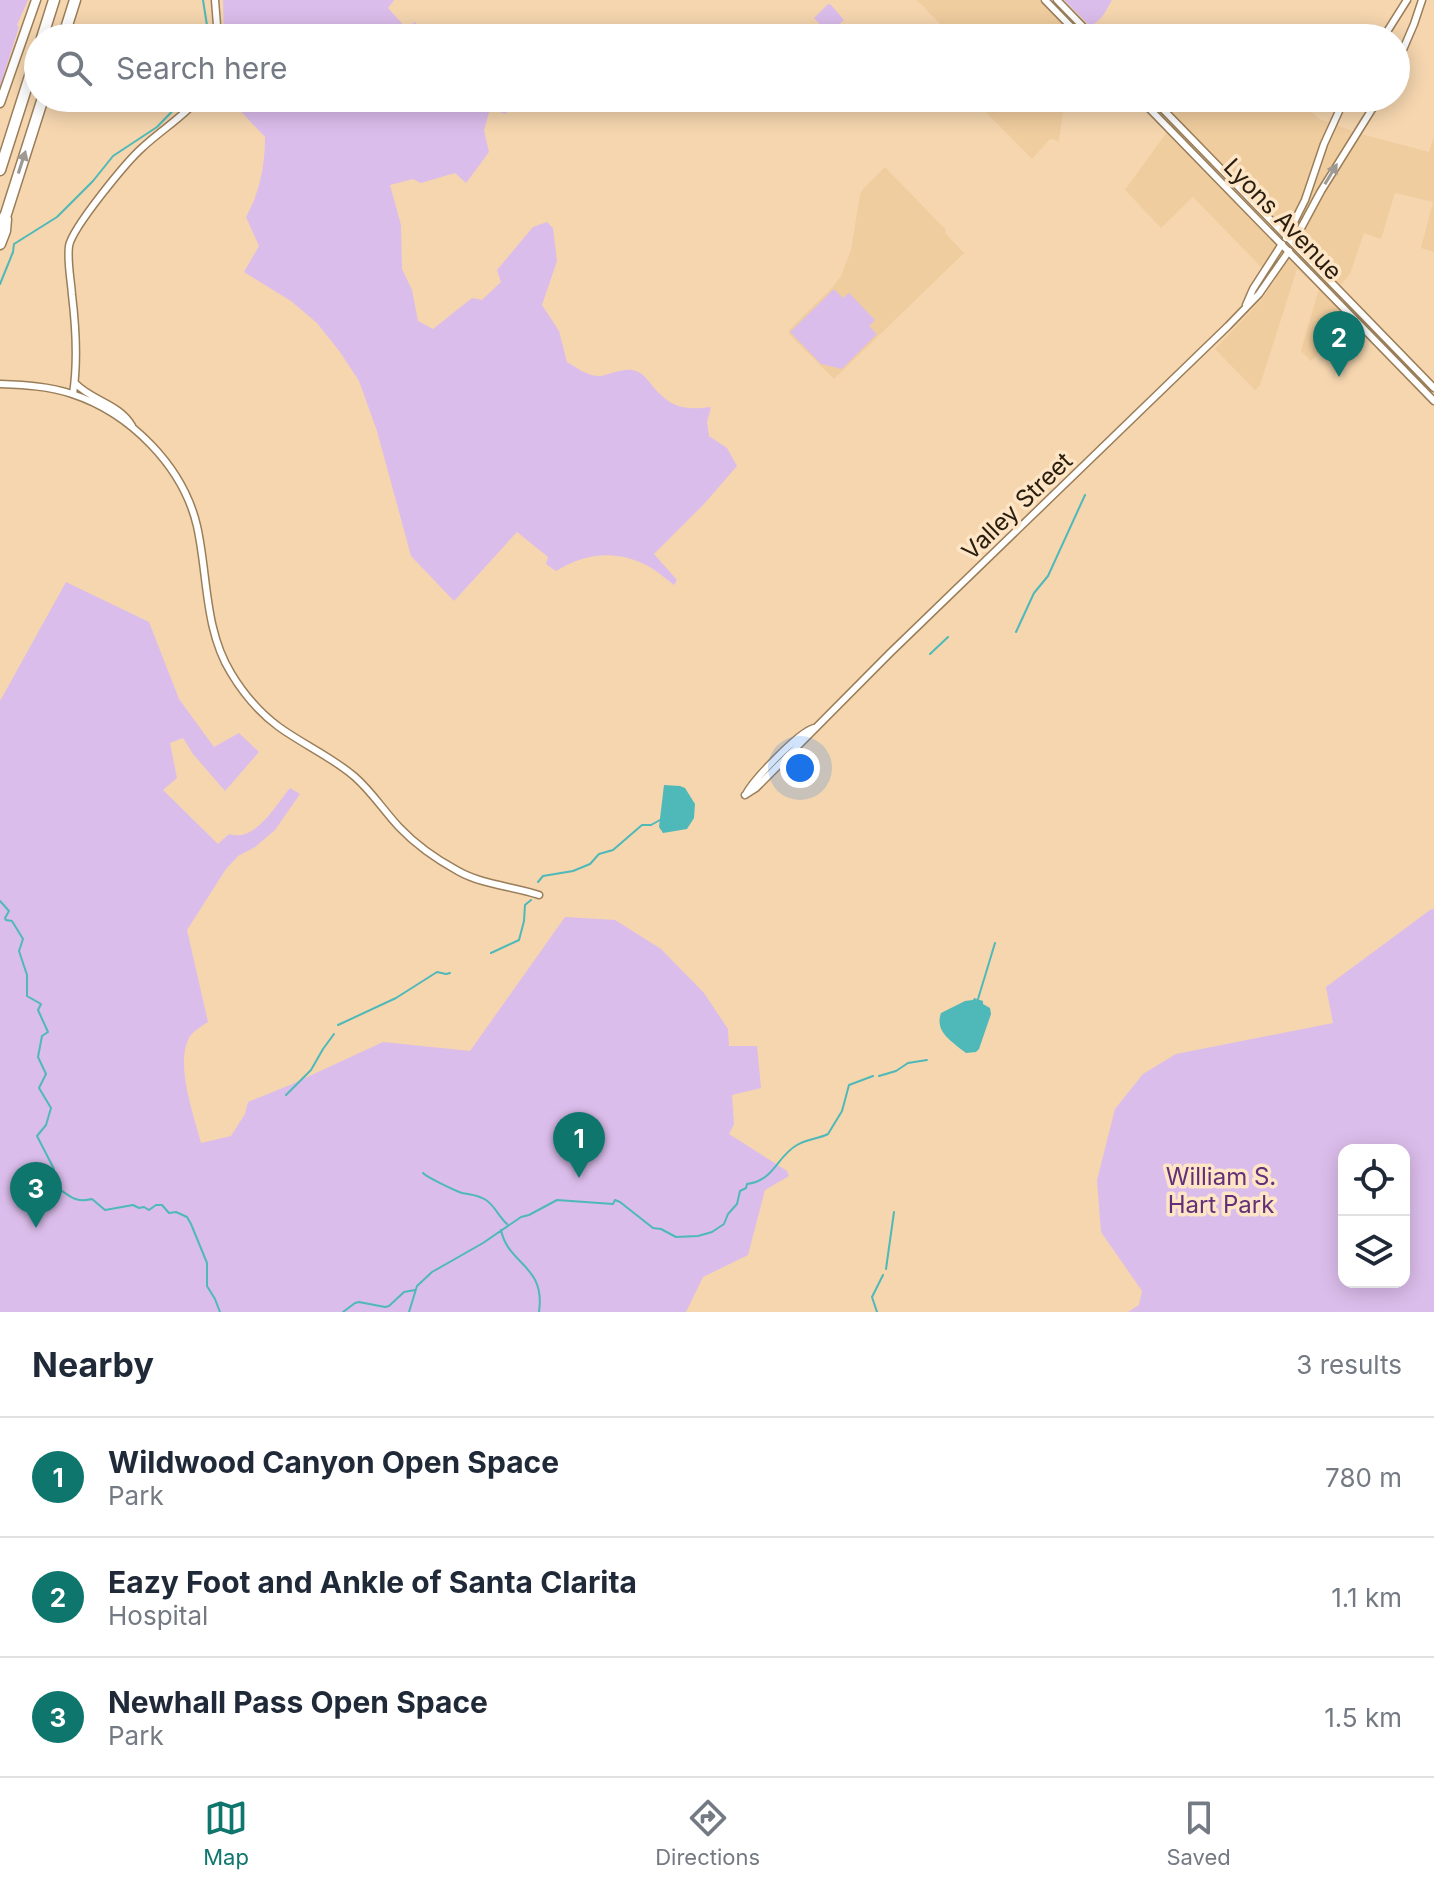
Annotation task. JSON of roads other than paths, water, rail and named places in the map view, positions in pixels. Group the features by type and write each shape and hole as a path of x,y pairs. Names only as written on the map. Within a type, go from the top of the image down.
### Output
{"highway":[{"path":"46,24 54,0"},
{"path":"67,24 75,0"},
{"path":"0,170 24,96"},
{"path":"0,226 39,112"},
{"path":"0,154 10,141"},
{"path":"0,244 6,214"}],"main road":[{"path":"28,24 36,0"},
{"path":"0,103 24,34"}],"street":[{"path":"215,0 217,24"},
{"path":"1045,0 1068,24"},
{"path":"1057,0 1080,24"},
{"path":"1392,24 1407,0"},
{"path":"1410,33 1422,0"},
{"path":"73,394 75,322 69,252 71,236 134,157 186,112"},
{"name":"Lyons Avenue","path":"1153,112 1434,401"},
{"name":"Lyons Avenue","path":"1166,112 1434,388"},
{"name":"Valley Street","path":"1244,308 1305,200 1338,112"},
{"name":"Valley Street","path":"814,728 808,729 785,750 752,783 745,795 756,788 1259,294 1289,251 1370,112"},
{"path":"1175,134 1183,130"},
{"path":"75,383 86,394 128,418 134,429"},
{"path":"0,384 73,394 104,409 134,429 152,446 177,479 193,513 215,640 229,671 256,707 277,726 356,778 422,849 460,873 539,895"}],"water":[{"path":"664,785 685,788 695,804 694,818 687,829 663,833 659,827"},
{"path":"974,998 983,1001 991,1014 979,1049 966,1053 942,1031 941,1013"}],"waterway":[{"path":"203,0 207,24"},
{"path":"0,284 14,244 57,217 113,156 157,127 171,112"},
{"path":"1016,632 1034,593 1048,576 1085,495"},
{"path":"930,654 948,637"},
{"path":"538,882 543,876 573,871 590,864 599,854 613,850 642,825 651,825 660,820"},
{"path":"491,953 519,940 525,905 531,900"},
{"path":"0,901 9,911 6,920 12,921 23,939 19,951 27,975 27,996 41,1004 38,1010 48,1032 42,1036 38,1057 46,1074 39,1088 51,1108 46,1125 37,1136 54,1169 52,1186 75,1199 92,1199 105,1210 133,1205 149,1210 162,1205 169,1213 176,1212 187,1217 207,1263 207,1286 220,1312"},
{"path":"978,999 995,943"},
{"path":"338,1025 396,998 437,972 450,973"},
{"path":"286,1095 311,1070 334,1034"},
{"path":"879,1076 908,1063 927,1060"},
{"path":"409,1312 417,1286 432,1272 521,1217 557,1200 613,1204 615,1200 653,1228 676,1237 712,1232 724,1224 737,1204 740,1191 747,1184 764,1178 797,1145 828,1134 842,1111 849,1085 873,1076"},
{"path":"423,1173 459,1192 486,1200 507,1224"},
{"path":"886,1269 894,1212"},
{"path":"501,1230 505,1242 537,1284 539,1312"},
{"path":"877,1312 872,1297 883,1275"},
{"path":"343,1312 359,1302 389,1306 404,1292 415,1290"}],"place":[{"name":"Eazy Foot and Ankle of Santa Clarita","path":"1339,377"},
{"name":"Wildwood Canyon Open Space","path":"579,1178"},
{"name":"Newhall Pass Open Space","path":"36,1228"}],"park label":[{"name":"William S. Hart Park","path":"1221,1190"}]}
